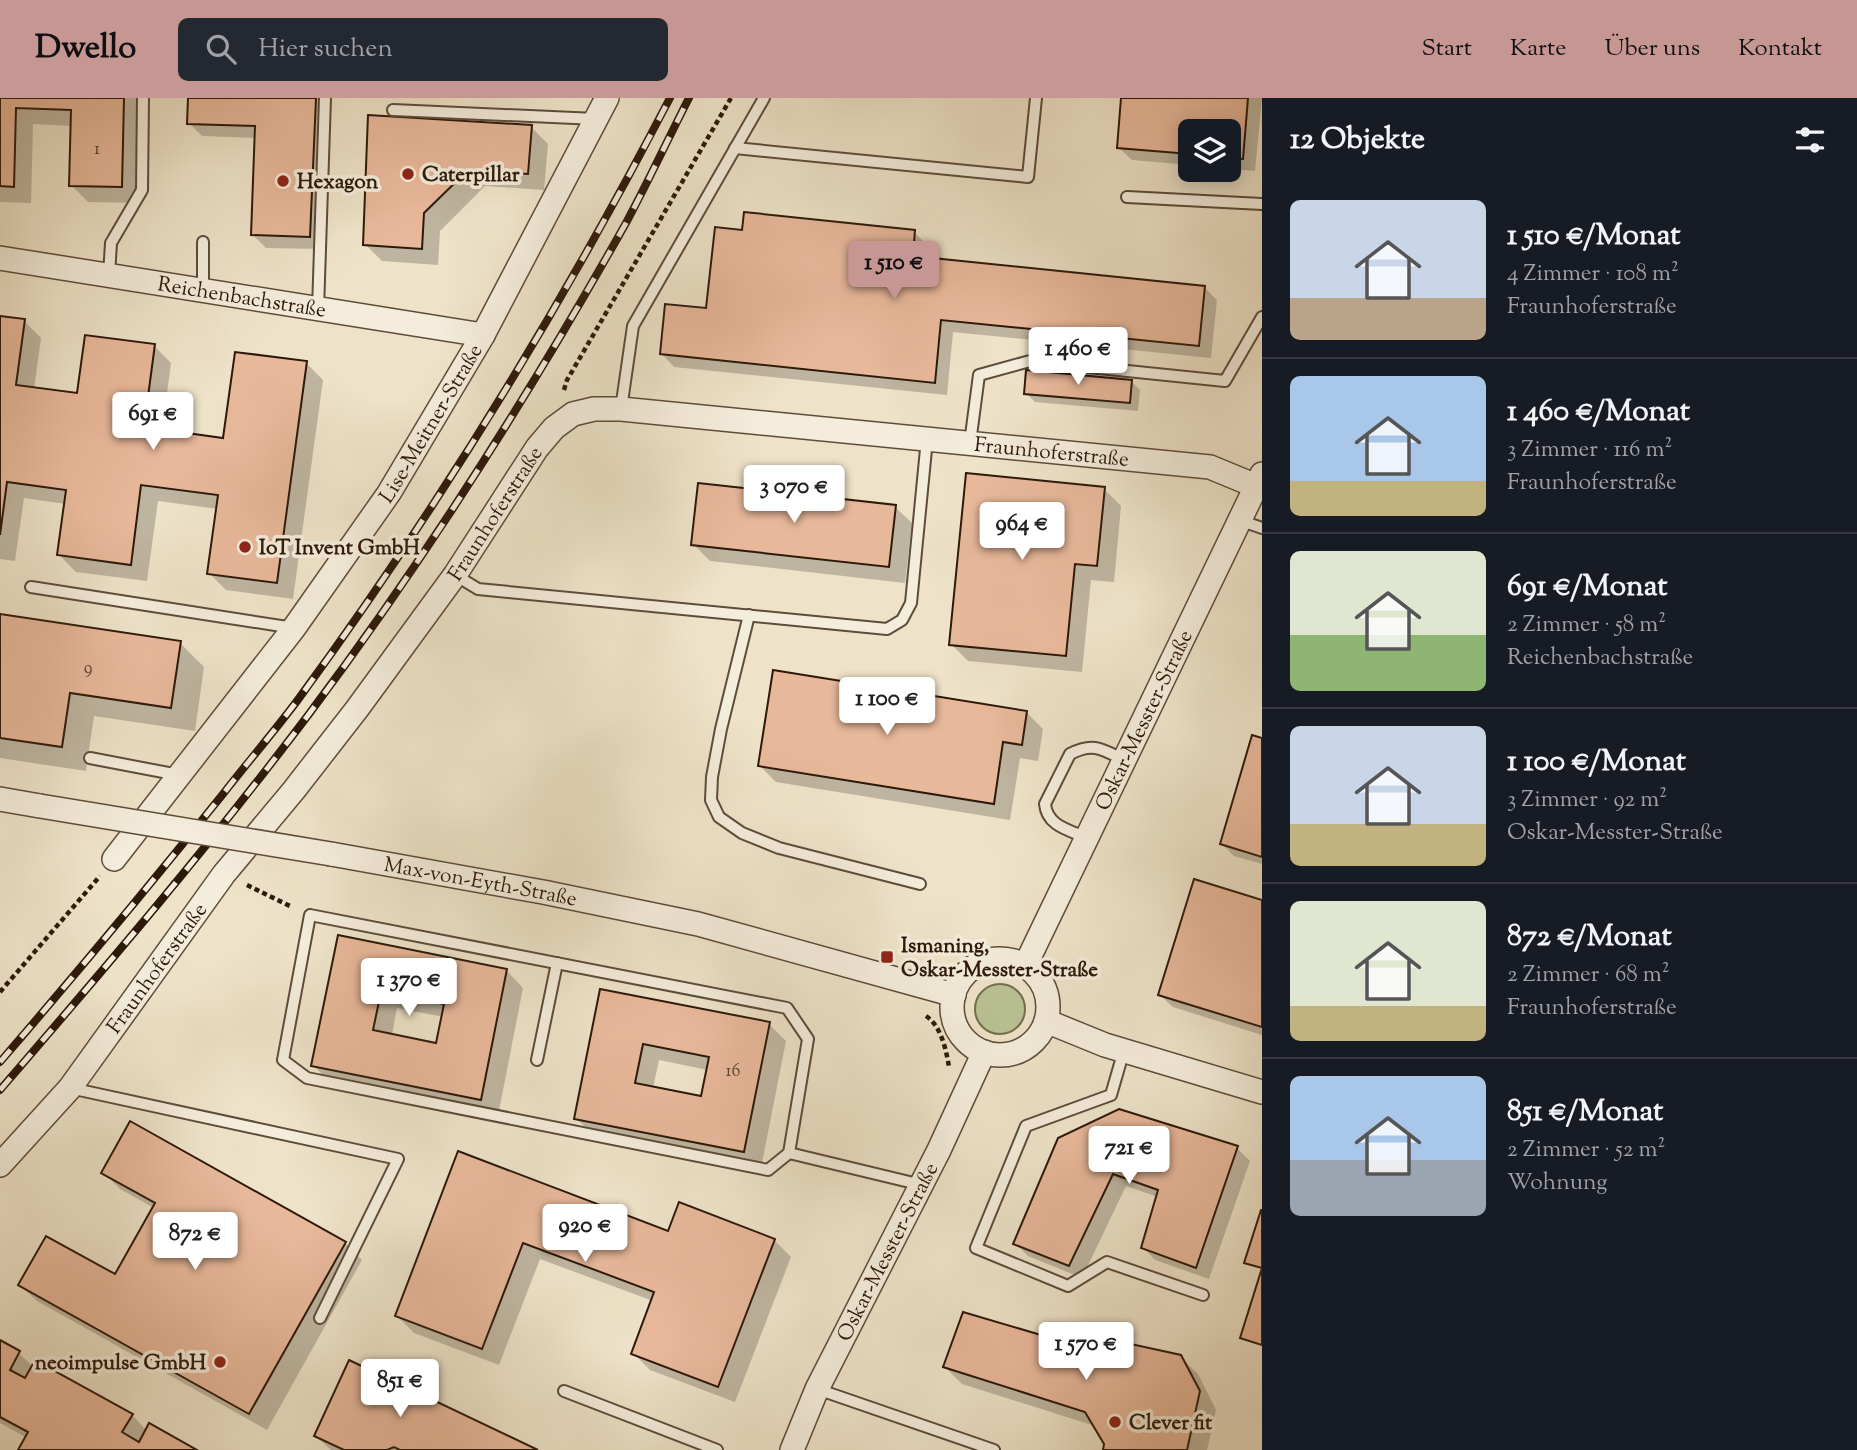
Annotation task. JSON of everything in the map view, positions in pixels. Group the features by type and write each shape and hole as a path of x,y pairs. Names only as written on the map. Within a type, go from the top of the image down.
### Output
{"street":[{"name":"Lise-Meitner-Straße","path":"114,859 294,628 390,493 483,335 607,98"},
{"name":"Reichenbachstraße","path":"0,258 483,335"},
{"name":"Fraunhoferstraße","path":"0,1165 69,1088 224,874 334,739 455,575 537,448 554,428 573,414 594,409 621,409 1210,467 1259,480"},
{"name":"Oskar-Messter-Straße","path":"1025,966 1259,480"},
{"name":"Max-von-Eyth-Straße","path":"0,799 543,892 698,924 954,995"},
{"path":"997,960 1025,966 1035,974 1047,996 1046,1021 1040,1035 1015,1053 999,1055 972,1046 961,1036 953,1016 954,995 960,981 982,963 997,960"},
{"path":"1046,1021 1124,1050 1262,1092"},
{"name":"Oskar-Messter-Straße","path":"792,1450 817,1389 922,1185 984,1052"}],"lane":[{"path":"109,275 111,243 142,190 143,98"},
{"path":"318,309 326,98"},
{"path":"621,409 633,326 764,98"},
{"path":"735,148 1028,177 1036,98"},
{"path":"393,110 596,119"},
{"path":"1127,197 1262,204"},
{"path":"202,290 203,242"},
{"path":"970,443 979,374 1030,361 1225,381 1262,317"},
{"path":"455,575 478,589 887,629 902,620 911,603 928,439"},
{"path":"1238,520 1262,528"},
{"path":"31,586 294,628"},
{"path":"749,615 712,777 711,800 719,817 742,833 779,848 920,884"},
{"path":"1087,838 1051,821 1045,813 1045,804 1070,754 1090,747 1124,760"},
{"path":"90,758 179,775"},
{"path":"310,915 556,963 787,1008 808,1039 789,1153 768,1170 307,1078 283,1060 310,915"},
{"path":"537,1060 556,963"},
{"path":"1124,1050 1111,1095 1026,1126 976,1248 1068,1286 1107,1262 1203,1295"},
{"path":"69,1088 398,1159 320,1318"},
{"path":"789,1153 922,1185"},
{"path":"817,1389 994,1450"},
{"path":"564,1391 716,1450"}],"path":[{"path":"554,428 567,380 731,98"},
{"path":"0,992 114,859"},
{"path":"224,874 310,915"},
{"path":"923,1013 931,1019 945,1044 949,1069"}],"green space":[{"path":"990,985 1010,985 1024,999 1024,1019 1010,1033 990,1033 976,1019 976,999"}],"building":[{"path":"0,98 124,98 122,187 69,186 71,110 16,108 14,187 0,186"},
{"name":"Hexagon","path":"188,98 316,98 310,237 251,235 255,126 187,124"},
{"path":"1121,98 1248,98 1243,159 1241,119 1178,119 1178,153 1117,148"},
{"path":"368,115 532,125 528,174 468,170 424,213 422,249 363,245"},
{"path":"744,212 915,230 913,256 1205,286 1199,346 941,320 935,383 660,354 665,304 706,308 715,227 742,230"},
{"path":"0,316 25,319 16,385 77,393 85,335 155,344 144,427 223,438 235,352 307,361 277,583 207,574 218,495 141,485 131,565 57,555 66,490 7,482 0,535"},
{"path":"1026,370 1132,380 1130,403 1024,394"},
{"path":"966,473 1105,487 1097,566 1075,564 1066,656 949,645"},
{"path":"698,483 896,505 889,567 691,545"},
{"path":"0,614 181,641 171,708 70,693 62,747 0,738"},
{"path":"773,670 1027,711 1022,745 1003,742 994,804 758,766"},
{"path":"1252,735 1262,738 1262,857 1220,844"},
{"path":"1194,879 1262,900 1262,1027 1158,995"},
{"path":"338,935 507,969 481,1100 311,1066","holes":["381,992 444,1004 436,1043 373,1030"]},
{"path":"600,989 770,1022 744,1152 574,1119","holes":["643,1044 709,1057 701,1096 635,1083"]},
{"path":"1119,1109 1238,1146 1196,1268 1141,1248 1158,1190 1113,1174 1069,1266 1013,1244 1058,1138"},
{"path":"130,1121 346,1242 249,1414 18,1285 46,1236 115,1274 155,1203 101,1173"},
{"path":"458,1151 668,1231 679,1202 775,1239 718,1387 631,1354 654,1292 523,1243 482,1349 395,1316"},
{"path":"1262,1210 1262,1268 1244,1263"},
{"path":"1262,1268 1262,1345 1240,1338"},
{"path":"963,1312 1112,1356 1131,1344 1181,1355 1200,1391 1187,1450 1103,1450 1104,1444 1085,1412 943,1367"},
{"path":"0,1340 20,1351 10,1370 25,1378 35,1360 133,1414 122,1432 139,1442 149,1423 197,1450 18,1450 28,1432 0,1417"},
{"path":"349,1360 538,1450 400,1450 394,1447 387,1450 344,1450 314,1436"}],"railway":[{"path":"0,1062 223,794 297,701 349,629 448,482 541,331 670,98"},
{"path":"0,1090 196,858 309,714 395,595 476,473 553,349 626,223 689,98"}],"place":[{"name":"Caterpillar","path":"408,174"},
{"name":"Hexagon","path":"283,181"},
{"name":"IoT Invent GmbH","path":"245,547"},
{"name":"Ismaning, Oskar-Messter-Straße","path":"887,957"},
{"name":"neoimpulse GmbH","path":"220,1362"},
{"name":"Clever fit","path":"1115,1422"}]}
